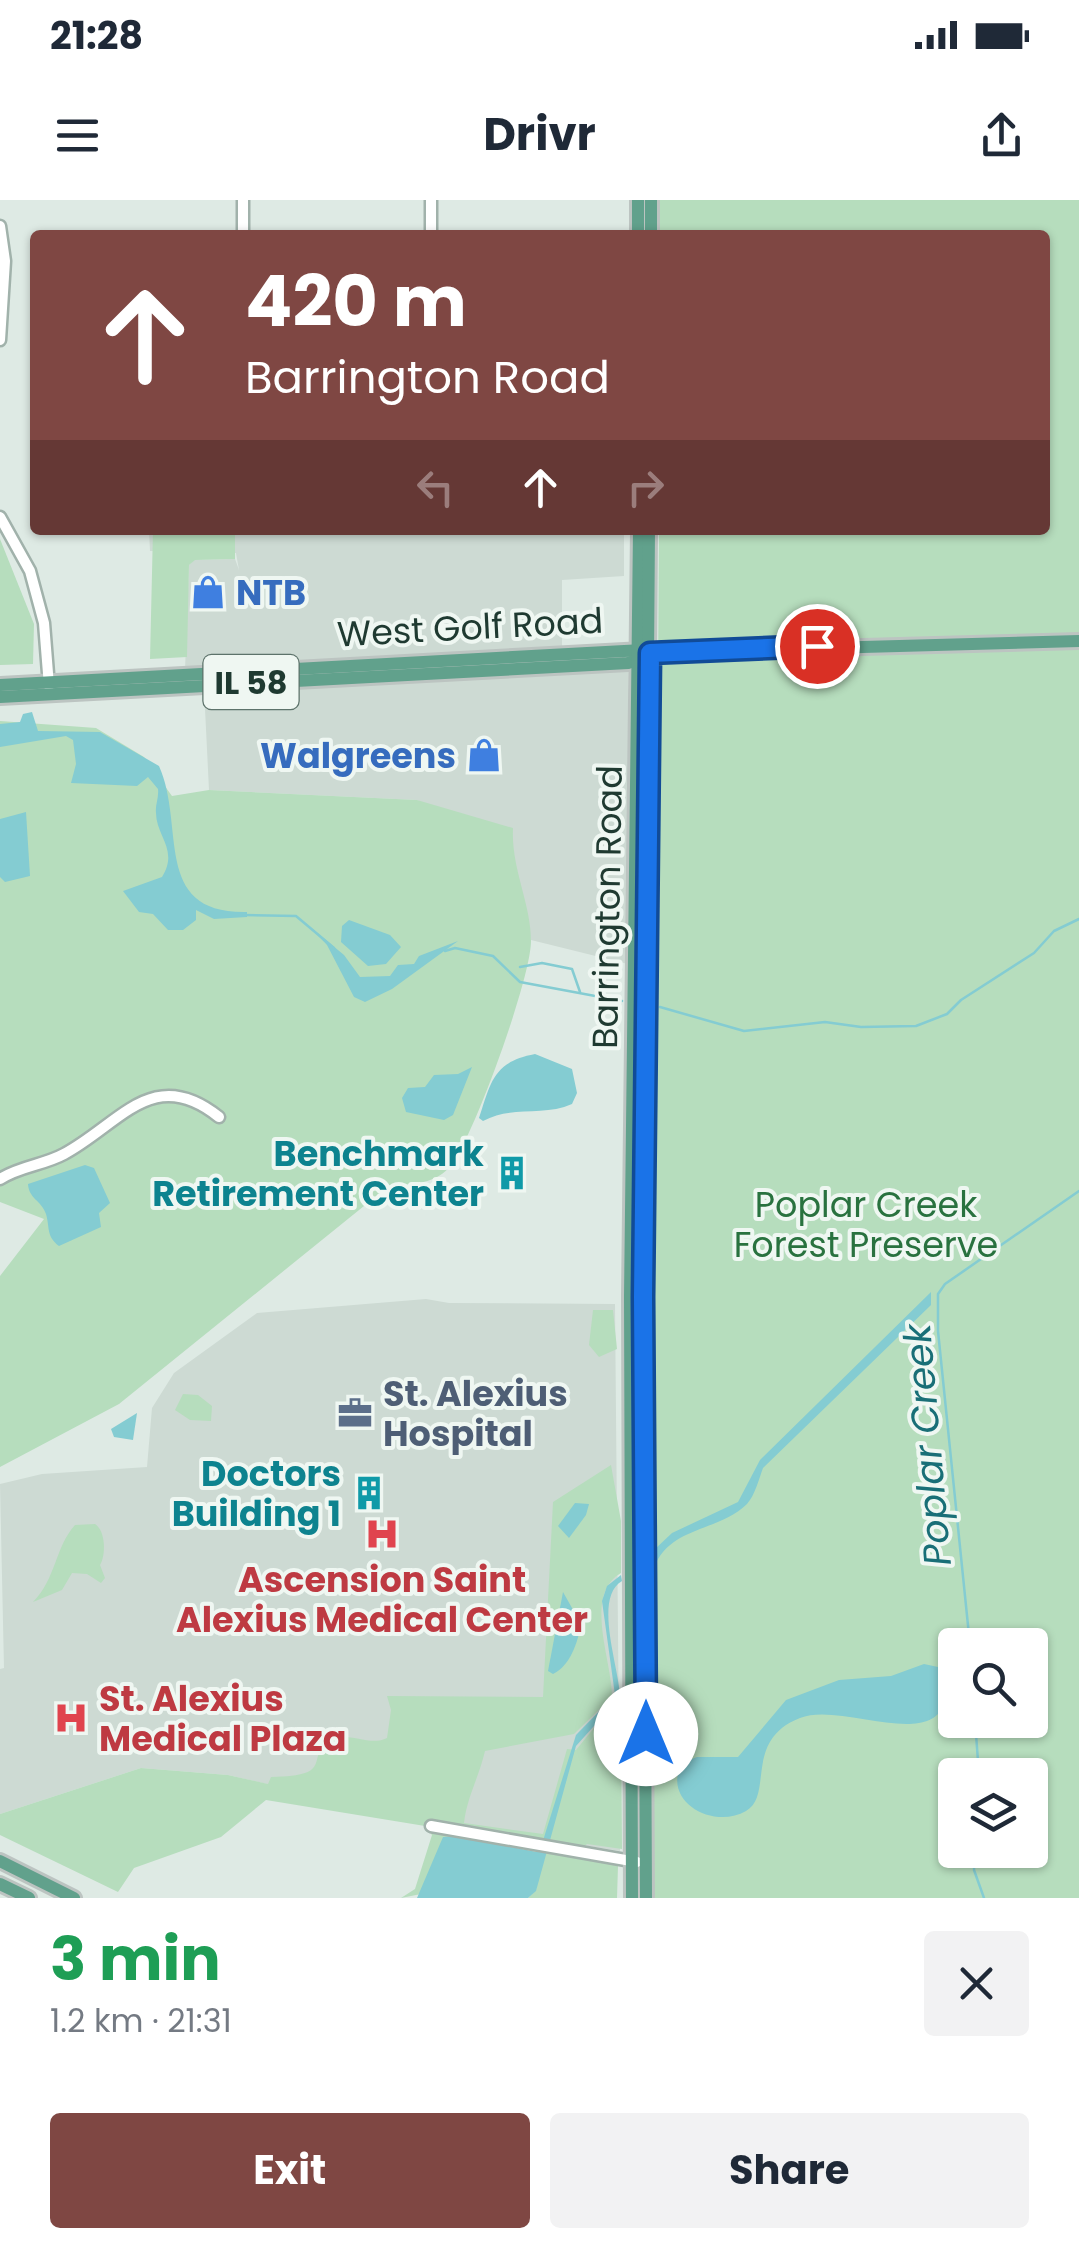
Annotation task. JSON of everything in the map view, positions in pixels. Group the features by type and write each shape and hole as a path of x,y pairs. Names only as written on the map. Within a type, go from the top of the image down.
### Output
{"main road":[{"path":"638,200 638,230"},
{"path":"650,200 651,230"},
{"name":"Barrington Road","path":"639,535 639,1862"},
{"name":"Barrington Road","path":"642,654 649,535"},
{"name":"IL 58","path":"642,654 1079,641"},
{"name":"West Golf Road","path":"0,697 49,688 642,654"},
{"name":"West Golf Road","path":"0,684 49,688"},
{"path":"0,1861 74,1898"},
{"path":"632,1898 639,1862"},
{"path":"639,1862 646,1898"},
{"path":"0,1884 29,1898"}],"street":[{"path":"243,200 243,230"},
{"path":"431,200 431,230"},
{"path":"0,226 5,261 0,340"},
{"path":"0,517 30,571 44,623 49,688"},
{"path":"0,1179 67,1152 130,1106 151,1098 188,1097 219,1118"},
{"path":"431,1826 639,1862"}],"shaded area":[{"path":"149,535 624,535 624,576 562,580 562,643 563,672 628,670 632,965 531,940 512,858 417,800 209,790 203,668 185,670 189,565 194,560 235,559 239,570 236,553 150,551"},
{"name":"Ascension Saint Alexius Medical Center","path":"426,1299 449,1303 615,1304 620,1851 418,1819 228,1775 141,1768 0,1814 0,1669 4,1668 0,1484 42,1474 147,1467 152,1408 174,1373 257,1313"}],"green space":[{"name":"Poplar Creek Forest Preserve","path":"657,200 1079,200 1079,1898 650,1898 659,535 1050,535 1050,230 658,230"},
{"path":"153,535 235,535 235,559 195,560 189,565 187,657 150,659"},
{"path":"0,539 34,624 33,664 0,665"},
{"path":"0,721 96,728 144,757 172,796 209,790 417,800 513,828 531,941 522,987 500,1055 462,1147 446,1171 424,1182 390,1185 119,1404 0,1467 0,1276 44,1219 0,1202"},
{"path":"593,1310 613,1310 617,1349 599,1357 589,1345"},
{"path":"183,1394 198,1395 212,1406 211,1421 190,1420 175,1410"},
{"path":"611,1465 621,1521 621,1573 610,1583 601,1612 612,1697 574,1734 485,1751 464,1823 543,1834 567,1749 576,1750 594,1728 621,1712 622,1849 587,1844 575,1855 618,1866 617,1898 528,1898 536,1890 538,1852 450,1835 421,1894 401,1898 415,1889 432,1835 425,1826 266,1800 221,1837 134,1868 118,1892 0,1835 0,1814 141,1768 228,1775 268,1784 271,1777 305,1773 316,1764 319,1752 332,1739 387,1738 391,1710 387,1696 543,1697 553,1502"},
{"path":"95,1524 103,1538 100,1565 105,1578 101,1583 87,1574 72,1573 62,1590 33,1602 75,1525"}],"water":[{"path":"32,712 38,731 100,732 159,766 184,883 197,898 217,909 247,912 247,917 214,919 196,910 196,920 183,930 168,930 153,914 139,912 123,891 162,877 167,867 168,851 157,821 158,789 148,777 137,786 71,783 76,764 73,740 66,736 0,747 0,724 20,722 23,714"},
{"path":"26,812 30,876 5,882 0,877 0,819"},
{"path":"349,920 390,935 401,947 386,964 368,966 341,942 342,926"},
{"path":"309,926 344,955 360,977 390,976 398,965 414,964 419,956 458,941 392,989 365,1002 354,997 327,945"},
{"path":"535,1054 572,1069 577,1093 572,1104 550,1110 505,1113 483,1121 479,1118 491,1084 502,1068"},
{"path":"472,1067 453,1115 444,1120 406,1112 402,1098 408,1088 425,1087 434,1075 458,1074"},
{"path":"85,1165 94,1168 110,1203 99,1213 101,1227 59,1246 50,1235 46,1214 28,1184"},
{"path":"931,1292 931,1305 763,1468 747,1504 674,1542 656,1563 654,1550 672,1533 738,1502 760,1460"},
{"path":"137,1413 133,1440 114,1437 111,1429"},
{"path":"575,1503 589,1504 569,1538 558,1526"},
{"path":"621,1575 622,1581 609,1602 608,1617 620,1697 576,1746 536,1891 528,1898 417,1898 443,1837 457,1836 537,1852 541,1847 576,1735 615,1695 602,1601 607,1586"},
{"path":"563,1592 581,1624 569,1659 553,1674 548,1671"},
{"path":"924,1664 938,1667 938,1712 934,1717 901,1724 836,1715 800,1718 771,1740 754,1803 733,1816 720,1817 694,1809 679,1790 677,1777 682,1763 697,1757 738,1757 786,1700 839,1680 891,1676"}],"waterway":[{"path":"244,915 296,916 334,948"},
{"path":"660,1007 744,1031 825,1022 861,1027 916,1026 947,1014 961,1000 1034,953 1054,931 1079,919"},
{"path":"445,951 455,948 493,956 520,982 622,1001"},
{"path":"520,967 542,963 572,969 580,992"},
{"name":"Poplar Creek","path":"968,1628 938,1331 938,1294 945,1284 1079,1191"},
{"name":"Poplar Creek","path":"976,1738 978,1758"},
{"name":"Poplar Creek","path":"974,1868 984,1898"}],"place":[{"name":"NTB","path":"208,592"},
{"name":"Walgreens","path":"484,755"},
{"name":"Benchmark Retirement Center","path":"512,1173"},
{"name":"St. Alexius Hospital","path":"355,1413"},
{"name":"Doctors Building 1","path":"369,1493"},
{"name":"Ascension Saint Alexius Medical Center","path":"382,1534"},
{"name":"St. Alexius Medical Plaza","path":"71,1718"}],"route":[{"path":"646,1734 643,1297 650,653 817,646"}]}
